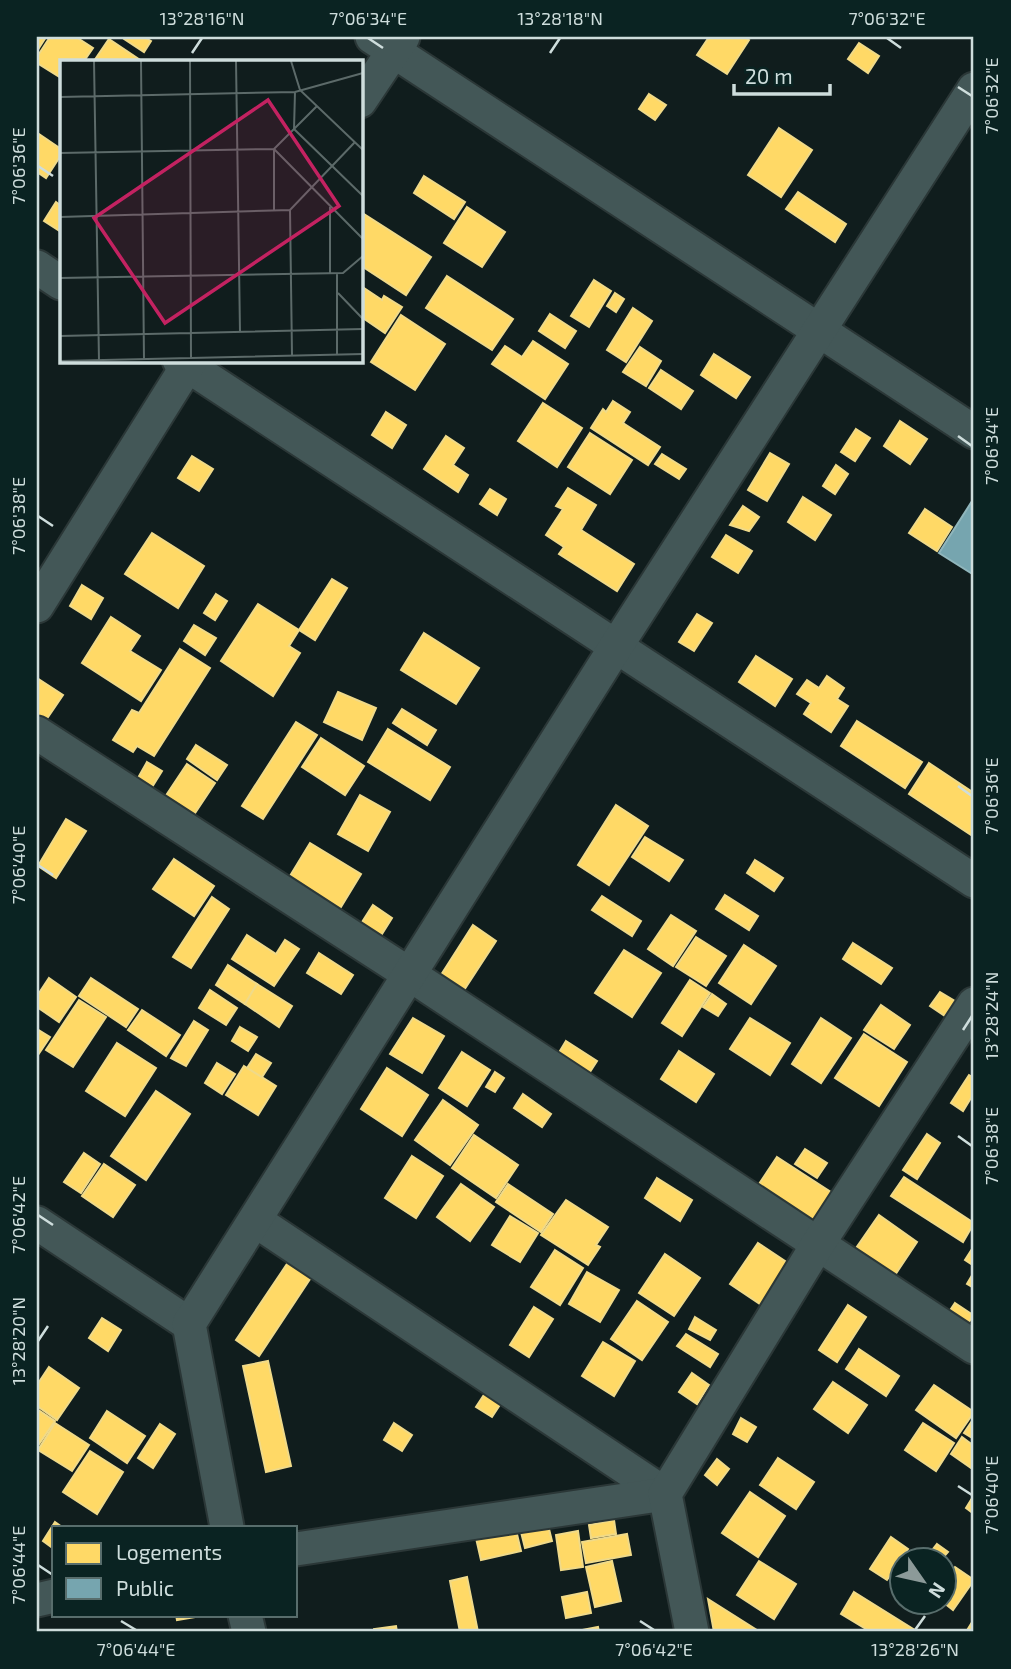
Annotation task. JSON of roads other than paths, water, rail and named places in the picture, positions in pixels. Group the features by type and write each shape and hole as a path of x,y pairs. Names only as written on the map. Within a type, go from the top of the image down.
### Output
{"street":[{"path":"362,97 389,41 974,432"},
{"path":"227,1526 189,1324 615,648 974,89"},
{"path":"37,267 60,282"},
{"path":"37,606 186,362 615,648 974,881"},
{"path":"37,733 409,974 974,1347"},
{"path":"692,1632 666,1494 818,1244 974,1003"},
{"path":"256,1221 666,1494"},
{"path":"37,1223 189,1324"},
{"path":"298,1549 666,1494"}]}
